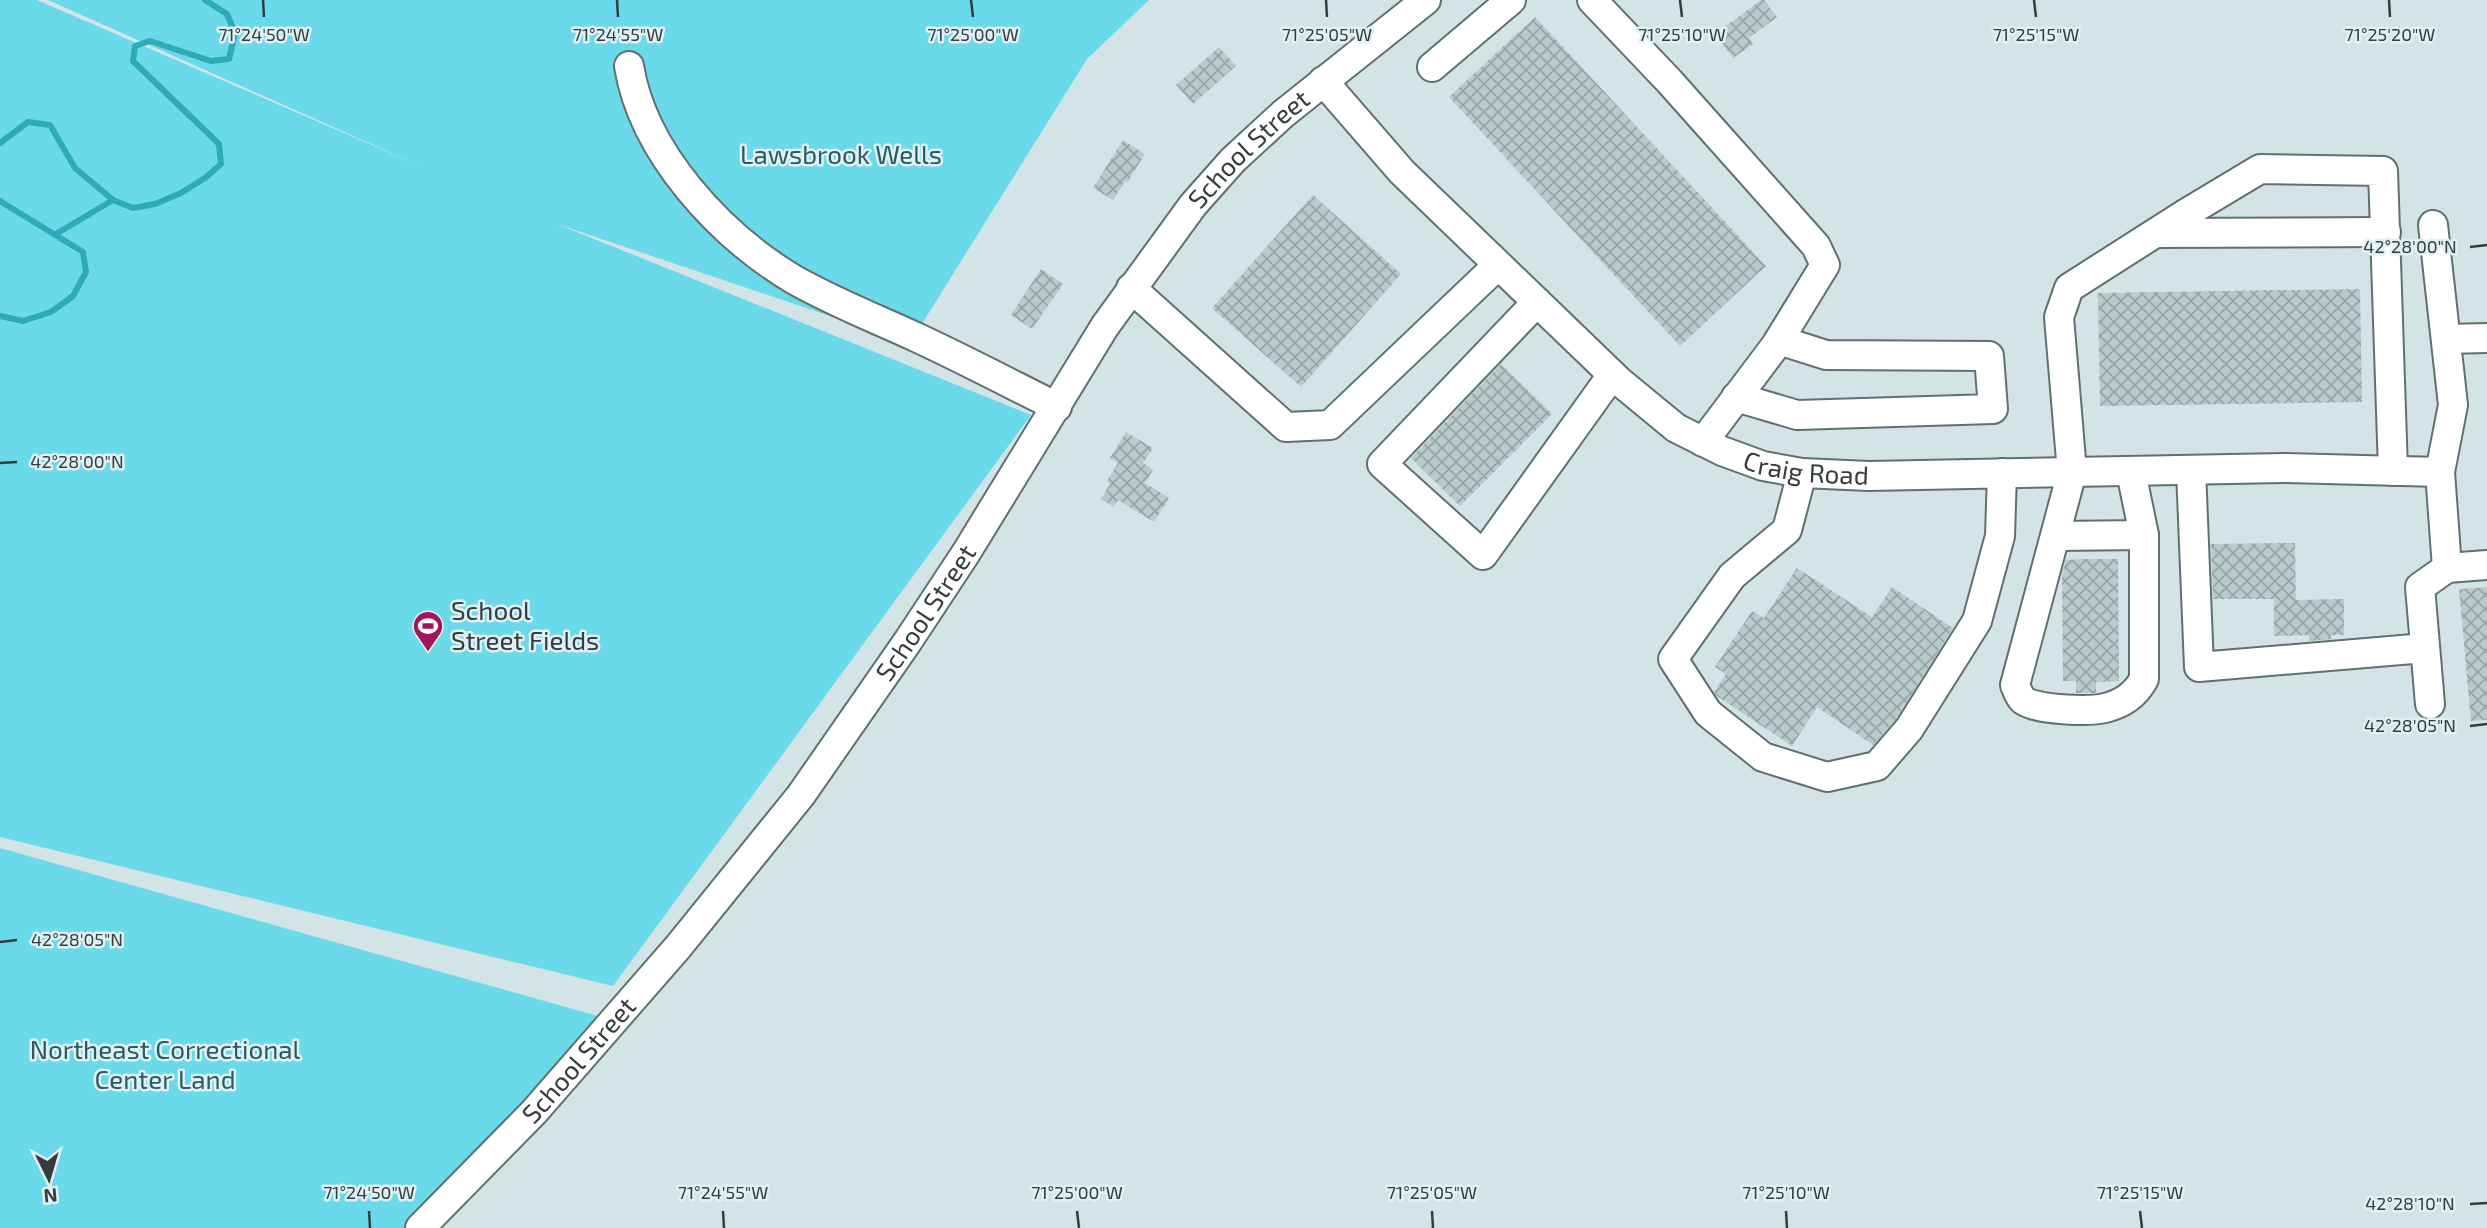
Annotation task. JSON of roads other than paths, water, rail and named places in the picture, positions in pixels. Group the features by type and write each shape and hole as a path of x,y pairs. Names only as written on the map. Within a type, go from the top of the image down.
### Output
{"street":[{"name":"School Street","path":"420,1228 534,1112 678,947 801,795 908,641 1057,407 1105,326 1193,205 1233,160 1283,114 1426,0"},
{"path":"1432,67 1511,0"},
{"path":"1592,0 1670,82 1816,246 1825,265 1779,340 1703,442"},
{"path":"629,66 632,89 650,130 677,174 713,216 754,253 795,280 1057,407"},
{"name":"Craig Road","path":"1323,81 1402,172 1612,374 1676,428 1763,466 1802,473 1869,476 2284,468 2440,472"},
{"path":"2131,472 2144,535 2144,679 2137,691 2121,702 2103,709 2046,708 2032,705 2021,699 2015,685 2072,472 2059,317 2069,288 2260,169 2384,171 2393,471"},
{"path":"2433,225 2453,405 2440,472 2447,568"},
{"path":"2156,233 2386,232"},
{"path":"1131,288 1286,427 1330,425 1498,265"},
{"path":"1537,302 1382,464 1483,555 1612,374"},
{"path":"2446,340 2487,338"},
{"path":"1736,397 1797,415 1993,409 1989,356 1826,355 1779,340"},
{"path":"2191,470 2199,667 2425,648"},
{"path":"1802,473 1787,530 1732,576 1673,659 1708,713 1763,757 1827,778 1877,766 1909,729 1977,621 2000,536 2002,473"},
{"path":"2056,536 2144,535"},
{"path":"2430,704 2420,587 2447,568 2487,565"}],"waterway":[{"path":"0,143 28,122 50,125 75,168 113,200 133,208 155,204 181,193 205,178 221,164 219,144 133,61 135,46 150,41 211,61 229,59 235,33 227,14 205,0"},
{"path":"56,234 113,200"},
{"path":"0,201 83,252 86,272 73,296 51,312 23,321 0,316"}],"place":[{"name":"School Street Fields","path":"428,653"}],"park label":[{"name":"Lawsbrook Wells","path":"841,155"},
{"name":"Northeast Correctional Center Land","path":"165,1065"}]}
